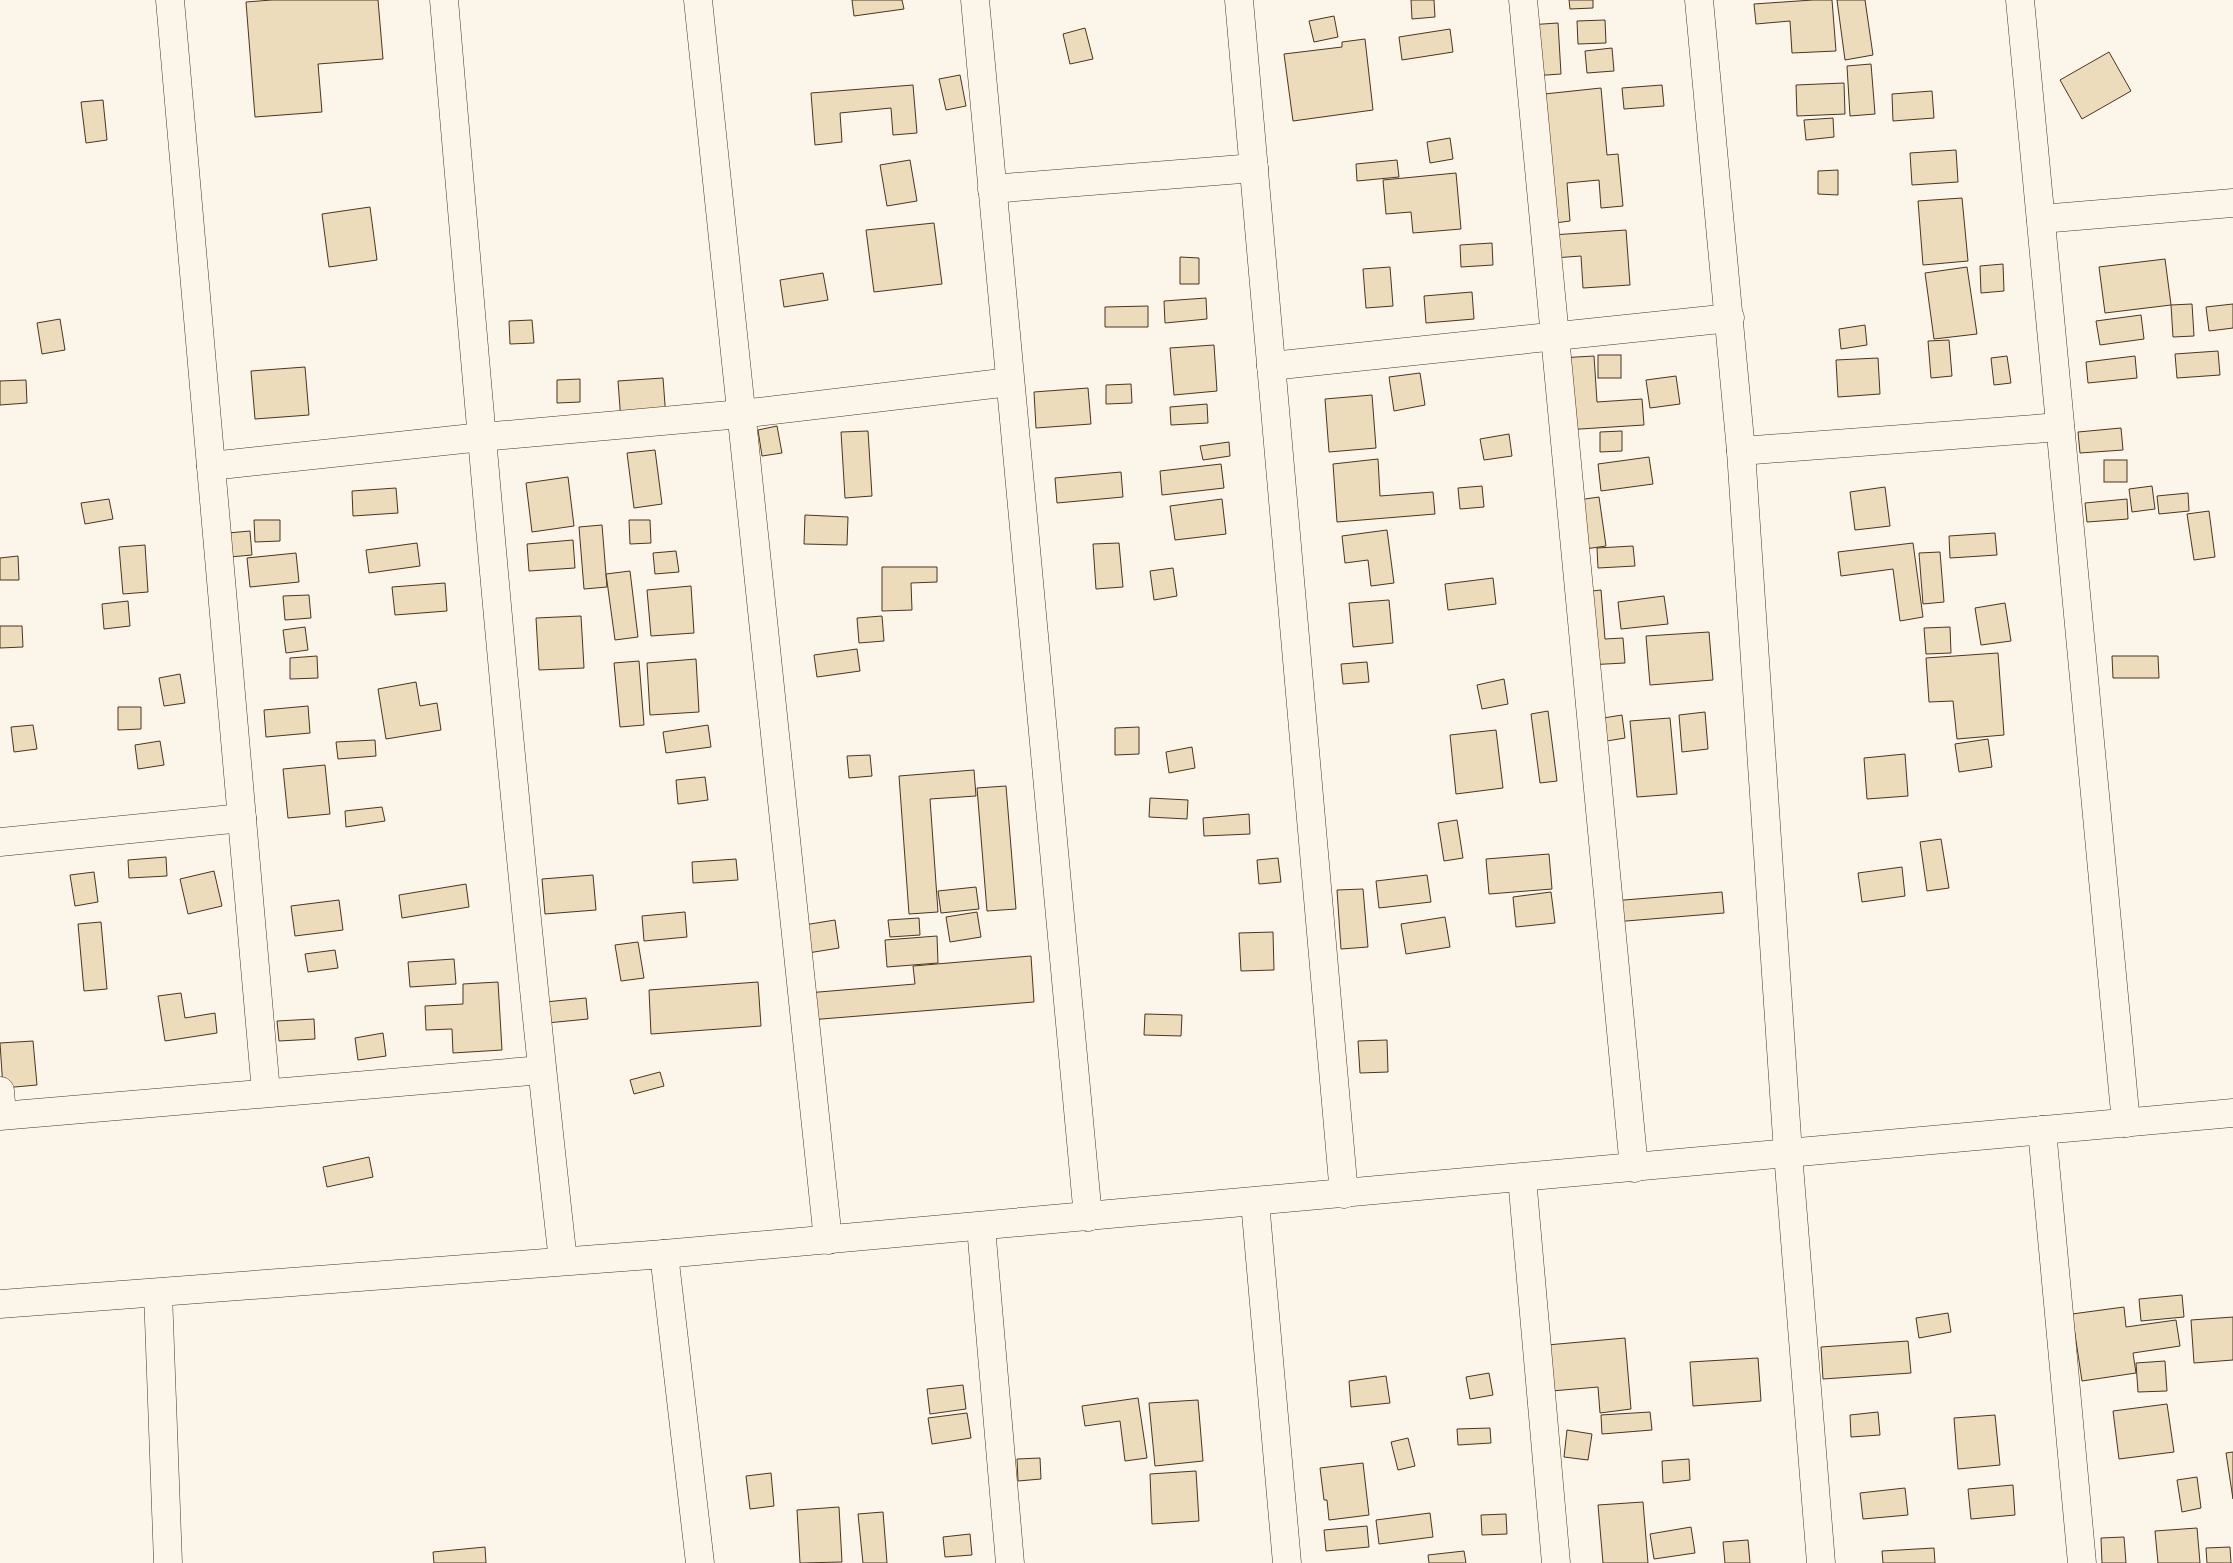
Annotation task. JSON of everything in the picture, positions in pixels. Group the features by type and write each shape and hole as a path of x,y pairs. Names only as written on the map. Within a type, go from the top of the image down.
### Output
{"street":[{"path":"170,0 266,1092"},
{"path":"444,0 482,437 542,1070 563,1261"},
{"path":"698,0 828,1240"},
{"path":"975,0 1088,1217"},
{"path":"1239,0 1344,1194"},
{"path":"1523,0 1634,1168"},
{"path":"1699,0 1741,451 1788,1153 1821,1563"},
{"path":"2020,0 2126,1123"},
{"path":"992,189 1254,168"},
{"path":"2041,219 2233,203"},
{"path":"1271,366 1730,318"},
{"path":"211,466 482,437 741,414 1010,382"},
{"path":"1741,451 2060,427"},
{"path":"0,842 242,818"},
{"path":"1,1107 266,1092 542,1070"},
{"path":"0,1304 664,1254 981,1227 2233,1113"},
{"path":"2042,1130 2082,1563"},
{"path":"1522,1178 1556,1563"},
{"path":"1255,1202 1287,1563"},
{"path":"981,1227 1010,1563"},
{"path":"664,1254 700,1563"},
{"path":"158,1293 168,1563"}],"building":[{"path":"272,0 378,0 383,59 318,64 322,112 255,117 246,2"},
{"path":"852,0 902,0 904,9 854,16"},
{"path":"1411,0 1434,0 1435,17 1412,19"},
{"path":"1569,0 1593,0 1593,8 1570,9"},
{"path":"1832,0 1836,51 1792,53 1790,21 1756,24 1754,4"},
{"path":"1837,0 1865,0 1873,55 1845,60"},
{"path":"1334,16 1338,37 1314,42 1309,21"},
{"path":"1605,20 1606,43 1578,44 1577,21"},
{"path":"1558,23 1561,74 1532,76 1528,25"},
{"path":"1085,28 1093,59 1070,64 1063,34"},
{"path":"1450,29 1453,52 1402,60 1399,37"},
{"path":"1365,39 1373,110 1293,121 1284,54 1342,47 1342,42"},
{"path":"1612,48 1614,71 1587,73 1585,51"},
{"path":"2109,52 2131,91 2082,119 2060,80"},
{"path":"1871,64 1875,114 1850,116 1847,66"},
{"path":"960,75 966,106 946,110 939,79"},
{"path":"1844,83 1845,114 1797,116 1796,85"},
{"path":"913,85 917,133 893,135 891,108 840,113 842,142 815,145 811,93"},
{"path":"1662,85 1664,106 1624,109 1622,88"},
{"path":"1601,88 1607,155 1618,154 1623,206 1601,208 1599,180 1567,183 1570,221 1547,224 1535,95"},
{"path":"1932,91 1934,118 1893,121 1892,94"},
{"path":"103,100 107,140 86,143 81,102"},
{"path":"1833,118 1834,137 1806,140 1804,120"},
{"path":"1450,138 1453,159 1430,163 1427,142"},
{"path":"1956,150 1958,182 1912,185 1910,153"},
{"path":"910,160 917,201 887,206 880,165"},
{"path":"1397,160 1399,177 1357,181 1356,164"},
{"path":"1838,170 1838,195 1818,194 1818,171"},
{"path":"1456,173 1461,229 1413,233 1411,212 1386,214 1383,180"},
{"path":"1962,198 1968,261 1923,265 1918,201"},
{"path":"370,207 377,260 329,267 322,214"},
{"path":"934,223 942,284 874,292 866,230"},
{"path":"1626,230 1630,285 1583,288 1581,256 1554,258 1552,235"},
{"path":"1492,243 1493,265 1461,267 1460,245"},
{"path":"1180,257 1199,258 1199,284 1180,284"},
{"path":"2165,259 2171,305 2105,313 2099,267"},
{"path":"2003,264 2004,291 1981,293 1980,266"},
{"path":"1390,267 1393,306 1366,308 1363,269"},
{"path":"1967,267 1977,334 1934,339 1925,273"},
{"path":"823,273 828,300 784,307 780,280"},
{"path":"1472,292 1474,319 1426,323 1424,296"},
{"path":"1206,298 1207,319 1165,323 1164,301"},
{"path":"2192,304 2194,336 2173,337 2171,305"},
{"path":"2233,304 2233,328 2209,331 2206,307"},
{"path":"1148,306 1148,327 1105,327 1105,307"},
{"path":"2141,315 2144,339 2100,345 2096,321"},
{"path":"60,319 65,350 42,354 37,323"},
{"path":"532,320 534,343 510,344 509,321"},
{"path":"1865,325 1867,345 1841,349 1839,329"},
{"path":"1949,340 1952,376 1931,378 1928,341"},
{"path":"1214,345 1217,391 1174,395 1170,348"},
{"path":"2218,351 2220,375 2177,378 2175,354"},
{"path":"1598,355 1621,355 1621,378 1598,378"},
{"path":"1594,356 1597,402 1642,399 1644,425 1564,430 1559,358"},
{"path":"2007,356 2011,383 1994,385 1991,358"},
{"path":"2135,356 2137,378 2088,383 2086,362"},
{"path":"1878,358 1880,394 1838,397 1836,360"},
{"path":"305,367 309,415 255,419 251,371"},
{"path":"1420,373 1425,405 1394,411 1389,377"},
{"path":"1676,376 1680,404 1650,408 1646,380"},
{"path":"663,378 667,432 622,435 618,381"},
{"path":"580,379 580,402 557,403 557,380"},
{"path":"26,380 27,403 0,405 0,381"},
{"path":"1131,384 1132,403 1106,404 1106,385"},
{"path":"1088,388 1091,424 1036,428 1034,392"},
{"path":"1372,395 1376,448 1329,452 1325,399"},
{"path":"1207,404 1208,423 1171,425 1170,407"},
{"path":"777,426 782,453 762,456 758,430"},
{"path":"2121,428 2123,450 2080,453 2078,432"},
{"path":"868,431 872,496 845,498 841,432"},
{"path":"1622,431 1622,451 1600,452 1600,432"},
{"path":"1509,434 1512,456 1484,460 1480,439"},
{"path":"1229,442 1230,456 1203,460 1200,446"},
{"path":"655,450 662,504 634,508 627,453"},
{"path":"1649,457 1653,484 1601,491 1598,464"},
{"path":"1378,459 1380,496 1433,492 1435,514 1337,522 1333,464"},
{"path":"2104,460 2127,460 2127,482 2104,482"},
{"path":"1221,464 1224,488 1162,495 1160,471"},
{"path":"1121,472 1123,497 1057,503 1055,478"},
{"path":"568,477 574,526 532,532 526,483"},
{"path":"1482,486 1484,507 1460,509 1458,488"},
{"path":"2152,486 2155,509 2132,512 2129,489"},
{"path":"1885,487 1890,526 1855,530 1850,492"},
{"path":"396,488 398,513 353,516 352,491"},
{"path":"2188,493 2189,511 2159,514 2157,496"},
{"path":"1599,497 1606,546 1578,550 1571,501"},
{"path":"109,499 113,519 85,524 81,503"},
{"path":"1222,499 1226,534 1175,540 1170,506"},
{"path":"2127,499 2128,519 2087,522 2085,503"},
{"path":"2209,511 2215,557 2194,560 2187,514"},
{"path":"805,515 848,517 847,545 804,544"},
{"path":"254,520 280,520 280,541 255,542"},
{"path":"629,520 650,520 651,543 630,544"},
{"path":"602,525 607,587 584,589 579,527"},
{"path":"1387,530 1394,583 1371,586 1368,560 1345,563 1342,536"},
{"path":"250,531 252,555 230,557 228,533"},
{"path":"1995,533 1997,555 1950,558 1949,536"},
{"path":"573,540 575,568 529,571 527,544"},
{"path":"417,543 420,566 369,573 366,550"},
{"path":"1119,543 1123,587 1096,589 1093,544"},
{"path":"1913,543 1923,617 1900,621 1893,569 1841,576 1838,552"},
{"path":"145,545 148,592 123,594 119,547"},
{"path":"1633,546 1635,566 1598,568 1597,548"},
{"path":"676,551 679,572 655,574 653,553"},
{"path":"1940,552 1944,602 1923,604 1919,553"},
{"path":"296,553 299,582 250,587 247,558"},
{"path":"18,556 19,580 0,580 0,558"},
{"path":"882,567 937,567 937,582 911,583 912,610 882,611"},
{"path":"1173,568 1177,596 1154,600 1150,571"},
{"path":"630,571 638,637 615,640 606,574"},
{"path":"1493,578 1496,604 1448,610 1445,584"},
{"path":"445,583 447,611 395,615 392,587"},
{"path":"691,586 694,633 651,636 647,590"},
{"path":"1601,590 1605,639 1623,638 1625,663 1587,665 1583,592"},
{"path":"309,595 311,618 285,620 283,596"},
{"path":"1664,596 1668,624 1621,629 1618,602"},
{"path":"1389,600 1393,643 1353,647 1349,603"},
{"path":"128,601 130,626 104,629 102,604"},
{"path":"2005,603 2011,641 1981,645 1975,608"},
{"path":"581,616 584,668 539,670 536,618"},
{"path":"882,616 884,641 859,643 857,618"},
{"path":"0,626 22,626 23,647 0,648"},
{"path":"305,627 308,650 286,653 283,630"},
{"path":"1950,627 1951,653 1926,654 1924,628"},
{"path":"1709,632 1713,680 1650,685 1646,636"},
{"path":"857,649 860,671 817,677 814,655"},
{"path":"1998,653 2004,735 1957,739 1953,701 1929,702 1926,658"},
{"path":"317,656 318,678 290,679 290,658"},
{"path":"2112,656 2158,656 2159,678 2113,678"},
{"path":"696,659 699,712 650,715 647,663"},
{"path":"639,661 644,725 620,727 614,663"},
{"path":"1367,662 1369,682 1343,684 1341,664"},
{"path":"180,674 185,703 164,706 159,678"},
{"path":"1504,679 1508,704 1482,709 1477,685"},
{"path":"416,682 420,706 437,703 441,730 386,739 378,689"},
{"path":"308,706 310,733 266,737 264,710"},
{"path":"118,707 141,707 141,729 118,730"},
{"path":"1548,711 1557,781 1540,783 1531,714"},
{"path":"1705,712 1708,749 1682,752 1679,715"},
{"path":"1622,715 1625,738 1601,742 1597,719"},
{"path":"1670,718 1677,794 1637,797 1630,721"},
{"path":"33,725 37,749 14,752 11,727"},
{"path":"708,725 711,747 666,753 663,732"},
{"path":"1139,727 1139,754 1115,755 1115,728"},
{"path":"1496,730 1503,788 1456,794 1450,735"},
{"path":"1988,739 1992,767 1959,772 1955,744"},
{"path":"375,740 376,756 338,759 336,742"},
{"path":"160,741 164,765 138,769 135,745"},
{"path":"1192,747 1195,768 1169,773 1166,752"},
{"path":"1905,754 1908,796 1867,799 1864,758"},
{"path":"870,755 872,776 849,778 847,756"},
{"path":"325,765 330,814 288,818 283,769"},
{"path":"974,770 976,796 930,799 938,912 909,914 899,776"},
{"path":"705,777 708,800 678,804 676,780"},
{"path":"1006,786 1016,909 987,911 977,788"},
{"path":"1150,798 1188,800 1187,819 1149,817"},
{"path":"382,807 385,821 346,827 345,811"},
{"path":"1249,814 1250,834 1204,836 1203,818"},
{"path":"1457,820 1463,858 1444,861 1438,823"},
{"path":"1941,839 1949,888 1927,891 1920,842"},
{"path":"1549,854 1552,889 1489,894 1486,859"},
{"path":"166,857 167,876 129,878 128,860"},
{"path":"1278,858 1281,882 1259,884 1257,860"},
{"path":"736,859 738,880 693,883 692,862"},
{"path":"1902,867 1905,896 1862,902 1858,873"},
{"path":"214,871 222,906 188,914 180,879"},
{"path":"94,872 98,902 75,906 70,875"},
{"path":"593,875 596,910 545,914 542,879"},
{"path":"1427,875 1431,902 1379,908 1376,881"},
{"path":"466,884 469,907 402,918 399,895"},
{"path":"976,887 979,909 941,913 938,891"},
{"path":"1363,889 1368,947 1341,949 1337,890"},
{"path":"1551,892 1555,923 1516,927 1513,897"},
{"path":"1722,892 1724,913 1614,922 1612,901"},
{"path":"339,900 343,930 295,936 291,906"},
{"path":"685,912 687,937 644,941 642,916"},
{"path":"977,912 981,937 950,942 946,917"},
{"path":"1445,917 1450,947 1406,954 1401,924"},
{"path":"919,918 920,935 890,937 888,920"},
{"path":"835,920 839,948 808,953 804,925"},
{"path":"101,922 107,989 84,991 78,924"},
{"path":"1273,932 1274,970 1241,971 1239,933"},
{"path":"937,936 938,963 887,967 885,940"},
{"path":"638,942 644,978 621,981 615,945"},
{"path":"335,950 338,968 308,972 305,954"},
{"path":"1031,956 1034,1002 809,1020 807,993 915,984 913,966"},
{"path":"454,959 456,984 410,987 408,962"},
{"path":"498,982 502,1050 453,1053 452,1029 426,1030 425,1006 463,1004 463,984"},
{"path":"758,982 761,1026 651,1034 649,990"},
{"path":"181,993 185,1018 215,1013 217,1033 165,1041 158,996"},
{"path":"586,998 588,1019 547,1023 545,1002"},
{"path":"1145,1014 1182,1015 1181,1036 1144,1035"},
{"path":"314,1019 315,1039 279,1041 277,1021"},
{"path":"383,1033 386,1056 358,1060 355,1038"},
{"path":"1387,1040 1388,1072 1360,1073 1358,1041"},
{"path":"33,1041 37,1085 3,1088 0,1043"},
{"path":"660,1072 664,1086 634,1094 630,1080"},
{"path":"369,1157 373,1177 327,1187 323,1167"},
{"path":"2182,1295 2184,1317 2141,1321 2139,1299"},
{"path":"2124,1307 2126,1327 2176,1320 2180,1346 2133,1353 2136,1373 2082,1381 2072,1314"},
{"path":"1948,1313 1951,1332 1919,1338 1916,1318"},
{"path":"2233,1317 2233,1360 2194,1363 2191,1320"},
{"path":"1625,1338 1631,1409 1600,1413 1598,1387 1540,1392 1536,1346"},
{"path":"1908,1341 1911,1373 1823,1379 1821,1347"},
{"path":"1758,1358 1761,1401 1693,1406 1690,1362"},
{"path":"2165,1361 2167,1391 2138,1392 2136,1363"},
{"path":"1489,1373 1493,1395 1470,1399 1466,1377"},
{"path":"1386,1376 1390,1403 1351,1407 1349,1381"},
{"path":"963,1385 966,1409 930,1414 927,1389"},
{"path":"1138,1398 1147,1458 1125,1461 1120,1421 1085,1426 1082,1406"},
{"path":"1198,1400 1203,1461 1155,1466 1149,1403"},
{"path":"2167,1404 2174,1452 2119,1459 2113,1411"},
{"path":"1650,1412 1652,1430 1602,1434 1601,1415"},
{"path":"1878,1412 1880,1435 1851,1437 1850,1415"},
{"path":"967,1413 971,1438 932,1444 928,1418"},
{"path":"1995,1415 2000,1465 1958,1469 1954,1418"},
{"path":"1490,1428 1491,1443 1458,1445 1457,1429"},
{"path":"1567,1430 1592,1434 1588,1460 1564,1457"},
{"path":"1408,1438 1415,1466 1398,1470 1391,1442"},
{"path":"2233,1452 2233,1499 2226,1453"},
{"path":"1040,1458 1041,1479 1018,1481 1017,1459"},
{"path":"1689,1459 1690,1480 1663,1483 1662,1461"},
{"path":"1363,1463 1369,1515 1329,1520 1327,1500 1324,1500 1320,1468"},
{"path":"1196,1471 1199,1521 1152,1524 1150,1474"},
{"path":"771,1473 774,1506 750,1509 746,1476"},
{"path":"2197,1477 2201,1508 2182,1512 2177,1480"},
{"path":"2013,1485 2015,1515 1971,1519 1968,1489"},
{"path":"1905,1488 1908,1515 1863,1519 1860,1493"},
{"path":"1643,1502 1648,1563 1603,1563 1598,1505"},
{"path":"839,1507 842,1562 800,1563 797,1510"},
{"path":"883,1512 887,1563 863,1563 858,1514"},
{"path":"1430,1513 1433,1537 1379,1544 1376,1520"},
{"path":"1506,1514 1507,1534 1482,1535 1481,1515"},
{"path":"1367,1526 1369,1547 1326,1551 1324,1530"},
{"path":"1691,1527 1695,1553 1654,1559 1650,1534"},
{"path":"2197,1528 2200,1563 2158,1563 2155,1531"},
{"path":"970,1534 972,1555 945,1557 943,1537"},
{"path":"2124,1537 2126,1563 2102,1563 2101,1538"},
{"path":"1748,1540 1750,1563 1725,1563 1723,1542"},
{"path":"485,1547 486,1563 434,1563 433,1552"},
{"path":"2230,1547 2231,1563 2207,1563 2206,1548"},
{"path":"1934,1548 1935,1563 1883,1563 1882,1551"},
{"path":"1464,1551 1466,1563 1429,1563 1428,1555"}]}
